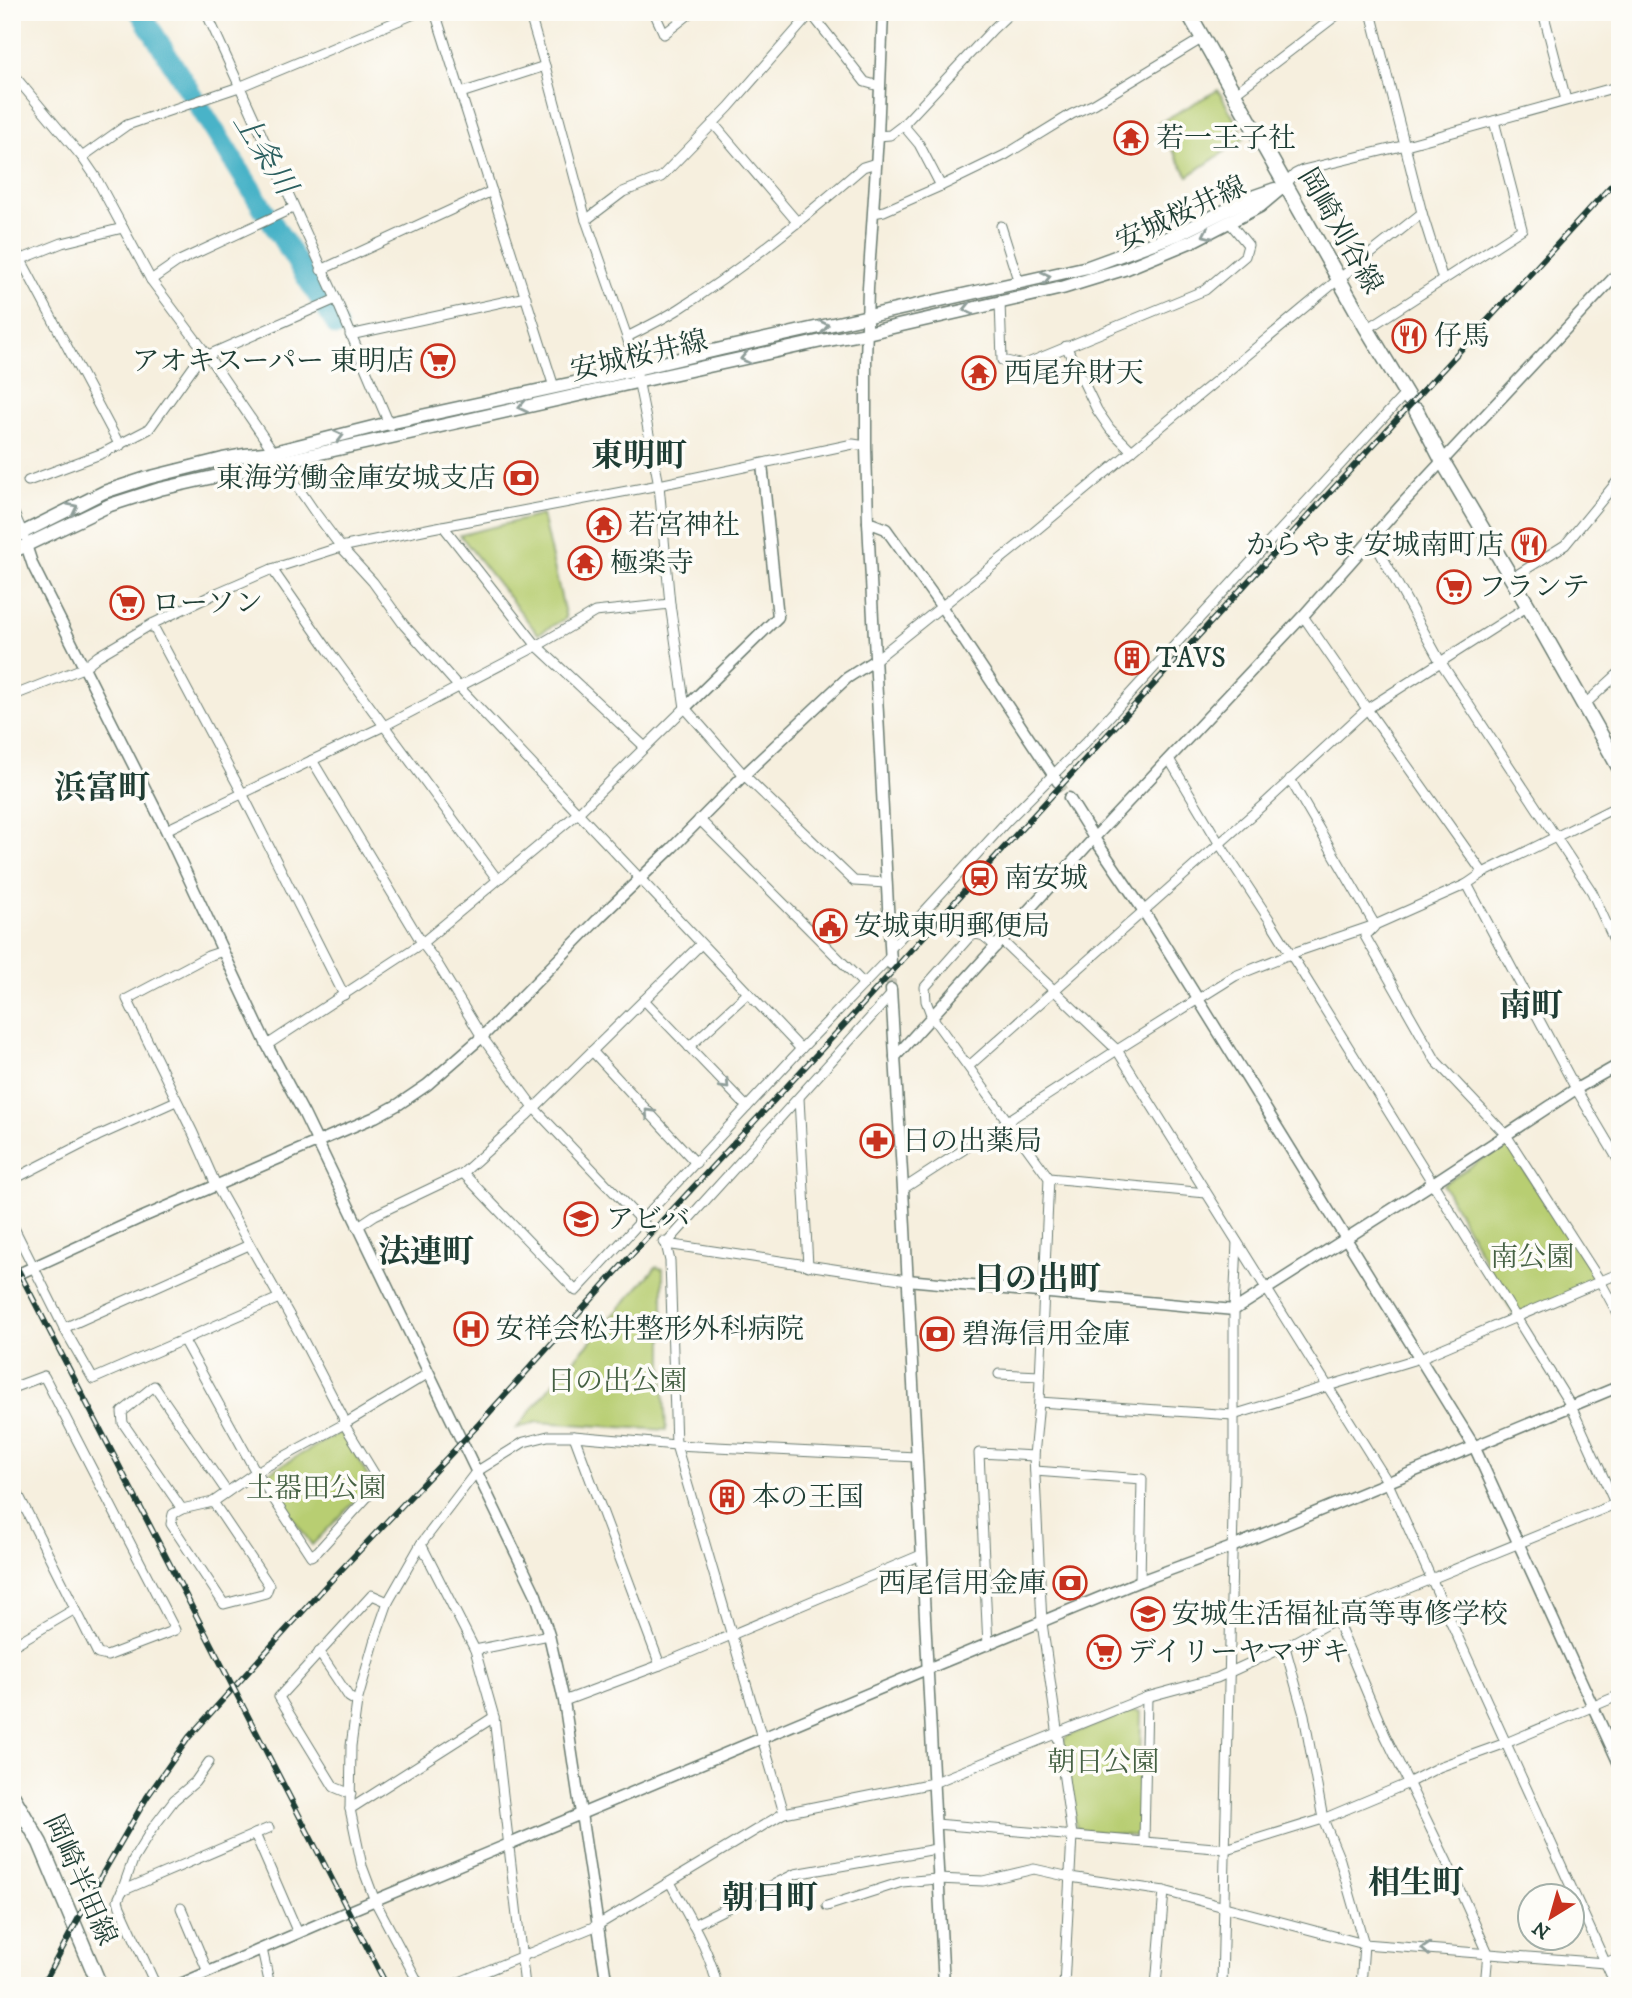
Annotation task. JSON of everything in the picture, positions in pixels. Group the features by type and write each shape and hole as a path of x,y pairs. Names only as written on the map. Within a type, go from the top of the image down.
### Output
{"main road":[{"name":"岡崎刈谷線","path":"1188,12 1618,764"},
{"name":"安城桜井線","path":"12,552 20,539 110,505 389,423 554,387 638,375 867,333 1062,288 1127,268 1192,242 1261,206 1285,185"},
{"name":"安城桜井線","path":"277,457 394,436 638,375 721,349 1088,267 1178,234 1255,196 1285,185"},
{"name":"岡崎半田線","path":"12,1796 40,1843 100,1986"}],"street":[{"path":"206,12 336,299 394,436"},
{"path":"82,157 127,125 239,87 419,12"},
{"path":"435,12 554,387"},
{"path":"529,12 586,220 638,375 659,485 670,604 685,709 744,775 854,881 886,883"},
{"path":"654,12 664,34 692,12"},
{"path":"883,12 867,317 866,446 891,956"},
{"path":"878,136 890,135 903,125 1011,12"},
{"path":"1235,93 1340,12"},
{"path":"1371,12 1422,213 1443,280"},
{"path":"1543,12 1566,100"},
{"path":"586,220 623,192 661,177 811,13 865,82 879,86"},
{"path":"873,213 884,211 941,186 1005,155 1203,38"},
{"path":"461,93 545,66"},
{"path":"12,73 82,157 103,188 152,281 208,356 341,547 373,582 404,625 577,814 641,878 801,1049"},
{"path":"1285,185 1294,174 1303,170 1406,145 1620,86"},
{"path":"1367,329 1522,229 1494,121"},
{"path":"713,123 798,223"},
{"path":"903,125 919,144 941,186"},
{"path":"627,338 705,291 798,223 863,167 876,163"},
{"path":"321,270 492,191"},
{"path":"152,281 177,262 293,208"},
{"path":"12,1278 135,1220 399,1104 427,1085 482,1037 699,819 847,678 875,660 1422,213"},
{"path":"1000,302 1002,360 1023,365 1205,290 1245,256 1248,245 1230,223"},
{"path":"1001,226 1019,283"},
{"path":"17,262 62,243 124,228"},
{"path":"12,243 17,262 120,446"},
{"path":"895,1057 1094,838 1303,617 1372,538 1620,271"},
{"path":"350,335 526,297"},
{"path":"28,481 120,446 149,429 200,359 336,299"},
{"path":"1066,346 1097,410 1110,429 1132,451"},
{"path":"463,1173 576,1291 645,1226 696,1163 891,956 1008,820 1056,779 1086,742 1410,401"},
{"path":"12,696 83,668 152,624 272,569 341,547 853,444 866,446"},
{"path":"267,1045 422,943 577,814 778,617 762,464"},
{"path":"1512,578 1565,545 1620,478"},
{"path":"12,509 20,539 166,830 267,1045 317,1142 536,1595 549,1635 564,1701 607,1986"},
{"path":"868,522 886,529 941,606 1056,779"},
{"path":"443,526 537,646 645,747"},
{"path":"1372,538 1440,661 1592,891 1620,953"},
{"path":"272,569 496,879"},
{"path":"166,830 384,726 537,646 595,612 670,604"},
{"path":"969,1066 1367,709 1528,606"},
{"path":"1303,617 1483,873"},
{"path":"152,624 242,793 344,995"},
{"path":"1584,705 1620,672"},
{"path":"1169,759 1571,1406 1620,1514"},
{"path":"312,761 482,1037 534,1108 645,1226"},
{"path":"1290,779 1375,925"},
{"path":"1069,798 1143,909 1474,1446 1620,1766"},
{"path":"903,1189 1235,976 1375,925 1467,884 1483,873 1620,805"},
{"path":"699,819 864,984"},
{"path":"1467,884 1576,1088 1620,1163"},
{"path":"1375,925 1365,936 1436,1061 1506,1135 1600,1281 1620,1318"},
{"path":"1064,1986 1072,1835 1042,1623 1034,1456 1049,1178 933,1017 926,1001 925,987 970,936 977,933 999,944 1117,1051 1388,1482 1616,1986"},
{"path":"357,1227 375,1215 463,1173 534,1108 701,944"},
{"path":"184,1340 256,1472 311,1556 380,1483 344,1424 337,1406 216,1185 127,999 208,956 223,951"},
{"path":"891,992 936,1824 941,1985"},
{"path":"663,1242 799,1098 891,992"},
{"path":"689,1047 748,993"},
{"path":"644,1000 747,1107"},
{"path":"592,1051 696,1163"},
{"path":"663,1242 907,1280 1234,1310 1433,1184 1576,1088 1620,1064"},
{"path":"799,1098 808,1266"},
{"path":"12,1180 98,1136 176,1101"},
{"path":"1049,1178 1206,1193"},
{"path":"12,1224 93,1379 279,1298"},
{"path":"1222,1986 1237,1240"},
{"path":"663,1242 670,1261 676,1445 784,1813"},
{"path":"64,1328 249,1245"},
{"path":"1039,1402 1233,1415 1420,1357 1620,1273"},
{"path":"214,1502 269,1585 265,1593 224,1604 171,1524 173,1514 214,1502 256,1472 429,1373"},
{"path":"999,1374 1040,1376"},
{"path":"12,1388 44,1376 176,1630 107,1656 97,1654 12,1482"},
{"path":"176,1986 927,1669 1140,1581 1232,1547 1620,1385"},
{"path":"183,1509 123,1423 122,1412 154,1386 227,1492"},
{"path":"421,1986 375,1901 362,1867 350,1809 351,1746 357,1702 388,1602 421,1544 476,1472 524,1442 548,1436 916,1457"},
{"path":"575,1436 660,1665"},
{"path":"988,1646 979,1453 1034,1456"},
{"path":"1035,1471 1142,1479 1140,1581"},
{"path":"450,1986 598,1925 784,1813 933,1783 1147,1697 1217,1678 1285,1647 1336,1619 1617,1503"},
{"path":"421,1544 475,1650 494,1717 526,1986"},
{"path":"564,1701 660,1665 921,1555"},
{"path":"351,1794 334,1787 279,1697 372,1595 388,1602"},
{"path":"12,1646 75,1608"},
{"path":"1336,1619 1385,1735 1447,1861 1488,1953 1486,1986"},
{"path":"475,1650 549,1635"},
{"path":"1285,1647 1304,1715 1323,1819 1340,1860 1364,1944 1361,1986"},
{"path":"319,1652 349,1697 357,1702"},
{"path":"936,1824 1226,1849 1323,1819 1439,1768 1620,1695"},
{"path":"1144,1842 1147,1697"},
{"path":"350,1809 494,1717"},
{"path":"156,1986 118,1900 133,1860 152,1829 174,1800 195,1782 209,1762"},
{"path":"122,1891 269,1828"},
{"path":"255,1834 298,1933"},
{"path":"693,1925 794,1874 936,1849"},
{"path":"827,1906 902,1882 937,1879 983,1881 1034,1869 1164,1891 1364,1944 1605,1963 1620,1957"},
{"path":"670,1882 715,1972 717,1986"},
{"path":"1156,1986 1164,1891"},
{"path":"181,1908 208,1972"},
{"path":"262,1950 270,1986"}],"green space":[{"path":"1218,90 1245,138 1188,176 1157,124"},
{"path":"542,515 566,618 538,634 460,535"},
{"name":"南公園","path":"1506,1144 1600,1281 1515,1317 1443,1184"},
{"name":"日の出公園","path":"656,1267 663,1269 666,1430 537,1422 517,1428 550,1387"},
{"name":"土器田公園","path":"339,1433 344,1434 372,1484 312,1545 266,1481 266,1474"},
{"name":"朝日公園","path":"1135,1710 1141,1712 1139,1832 1135,1836 1082,1831 1076,1827 1063,1742 1067,1736"}],"waterway":[{"name":"上条川","path":"140,12 337,326"}],"tunnel":[{"path":"1058,782 1069,798"},
{"path":"891,964 891,989"},
{"path":"649,1229 661,1240"}],"railway":[{"path":"42,1986 147,1797 189,1737 324,1588 479,1424 1620,176"},
{"path":"12,1258 387,1986"}],"place":[{"name":"若一王子社","path":"1131,138"},
{"name":"仔馬","path":"1409,336"},
{"name":"アオキスーパー 東明店","path":"438,361"},
{"name":"西尾弁財天","path":"979,373"},
{"name":"東海労働金庫安城支店","path":"521,478"},
{"name":"若宮神社","path":"604,525"},
{"name":"からやま 安城南町店","path":"1529,545"},
{"name":"極楽寺","path":"585,563"},
{"name":"フランテ","path":"1454,587"},
{"name":"ローソン","path":"127,603"},
{"name":"TAVS","path":"1132,658"},
{"name":"南安城","path":"980,878"},
{"name":"安城東明郵便局","path":"830,926"},
{"name":"日の出薬局","path":"877,1141"},
{"name":"アビバ","path":"581,1219"},
{"name":"安祥会松井整形外科病院","path":"471,1329"},
{"name":"碧海信用金庫","path":"937,1334"},
{"name":"本の王国","path":"727,1497"},
{"name":"西尾信用金庫","path":"1070,1583"},
{"name":"安城生活福祉高等専修学校","path":"1148,1614"},
{"name":"デイリーヤマザキ","path":"1104,1652"}],"district":[{"name":"東明町","path":"639,457"},
{"name":"浜富町","path":"102,789"},
{"name":"南町","path":"1531,1007"},
{"name":"法連町","path":"426,1253"},
{"name":"日の出町","path":"1037,1280"},
{"name":"相生町","path":"1416,1884"},
{"name":"朝日町","path":"770,1899"}]}
